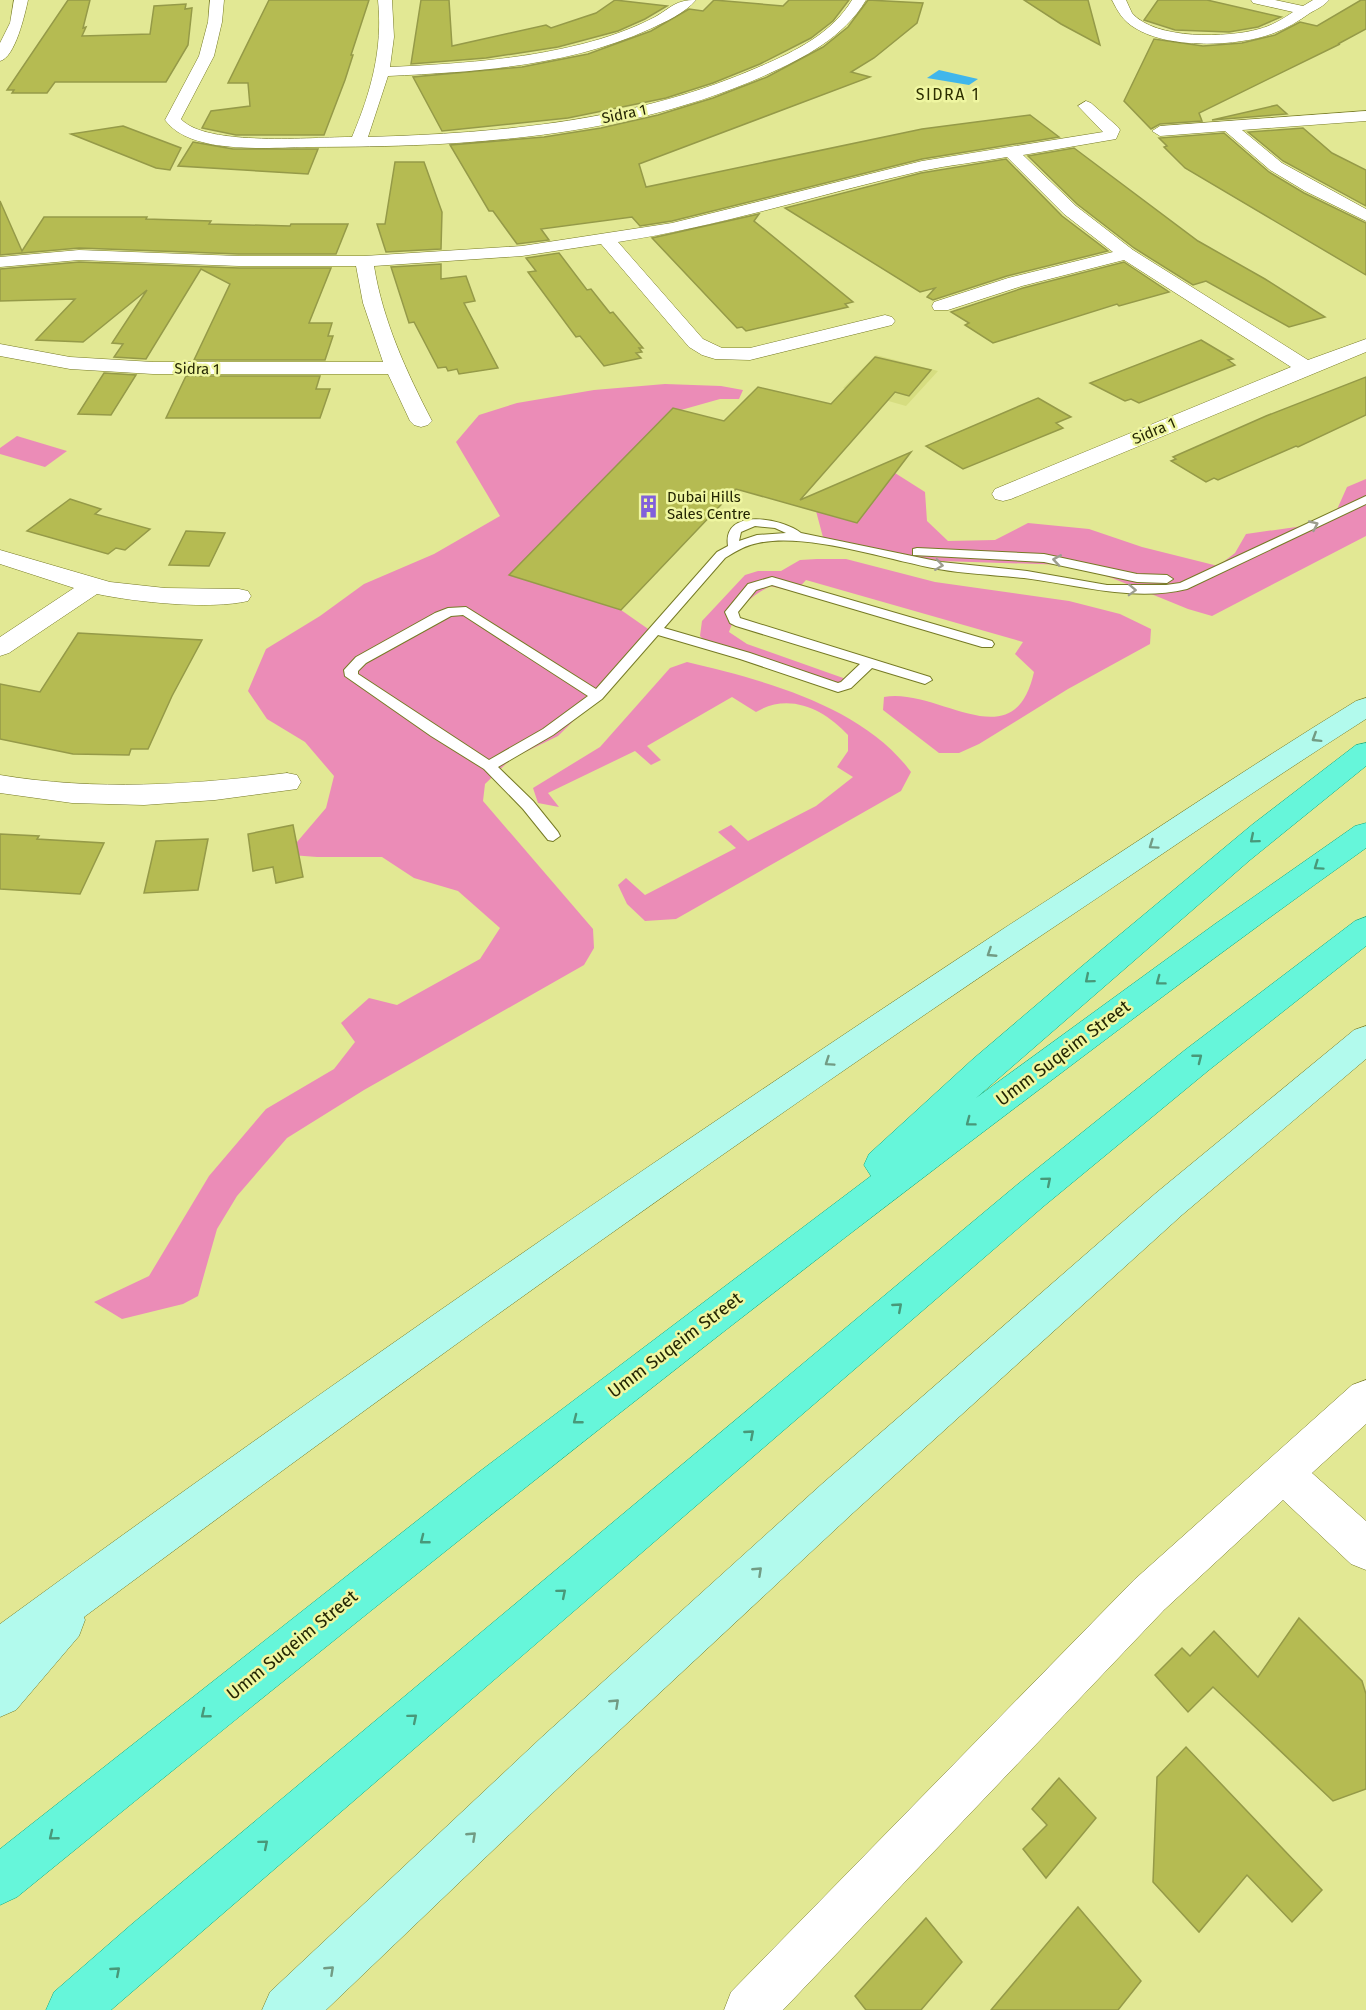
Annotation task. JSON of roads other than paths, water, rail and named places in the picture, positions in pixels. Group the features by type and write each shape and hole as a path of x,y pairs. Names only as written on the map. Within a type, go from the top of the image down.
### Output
{"main road":[{"path":"0,1652 419,1347 686,1158 1205,809 1366,707"},
{"path":"779,1265 887,1160 1030,1029 1262,833 1366,752"},
{"name":"Umm Suqeim Street","path":"0,1880 325,1617 623,1384 779,1265 1286,888 1366,833"},
{"path":"72,2010 184,1911 705,1472 976,1239 1143,1102 1366,929"},
{"path":"288,2008 838,1498 1169,1204 1362,1043"},
{"path":"0,1694 95,1581"}],"street":[{"path":"0,57 17,23 21,0"},
{"name":"Sidra 1","path":"216,0 216,22 212,42 193,86 173,120 176,127 192,135 216,139 358,142 505,134 597,120 679,102 747,78 804,51 844,21 859,0"},
{"path":"358,142 383,72 388,20 385,0"},
{"path":"383,72 478,66 578,48 638,29 663,18 689,0"},
{"path":"1119,0 1124,14 1145,27 1169,35 1205,39 1227,39 1262,33 1275,28 1322,0"},
{"path":"1258,0 1305,11"},
{"path":"0,262 108,255 239,261 364,261 479,255 606,239 735,214 922,166 1110,136 1112,130 1086,106"},
{"path":"1160,131 1366,116"},
{"path":"1229,126 1265,160 1366,216"},
{"path":"1010,151 1070,210 1127,254 1306,368"},
{"path":"606,239 696,344 713,353 738,356 750,354 885,321"},
{"path":"941,306 1015,282 1127,254"},
{"path":"364,261 370,298 395,368 421,421"},
{"name":"Sidra 1","path":"1003,494 1366,345"},
{"name":"Sidra 1","path":"0,350 70,363 143,368 239,370 395,368"},
{"path":"3,556 93,586 118,591 177,597 239,596"},
{"path":"0,648 93,586"},
{"path":"0,784 56,792 163,795 217,792 287,782"},
{"path":"749,2010 1149,1595 1366,1398"},
{"path":"1283,1473 1366,1549"}],"lane":[{"path":"841,544 920,552 1044,558 1137,578 1167,579 1180,576 1366,488"},
{"path":"489,766 548,732 597,696 713,564 734,547 770,537 797,536 941,566 1027,574 1107,589 1166,589 1183,586 1366,500"},
{"path":"925,680 741,623 735,620 731,612 752,587 772,581 987,644"},
{"path":"553,836 528,805 489,766 441,737 352,676 351,670 354,665 440,616 457,610 466,611 597,696"},
{"path":"656,630 745,656 838,688 846,685 870,662"}],"water":[{"path":"939,70 978,79 969,85 927,78"}],"place":[{"name":"Dubai Hills Sales Centre","path":"649,506"}],"district":[{"name":"SIDRA 1","path":"948,94"}]}
